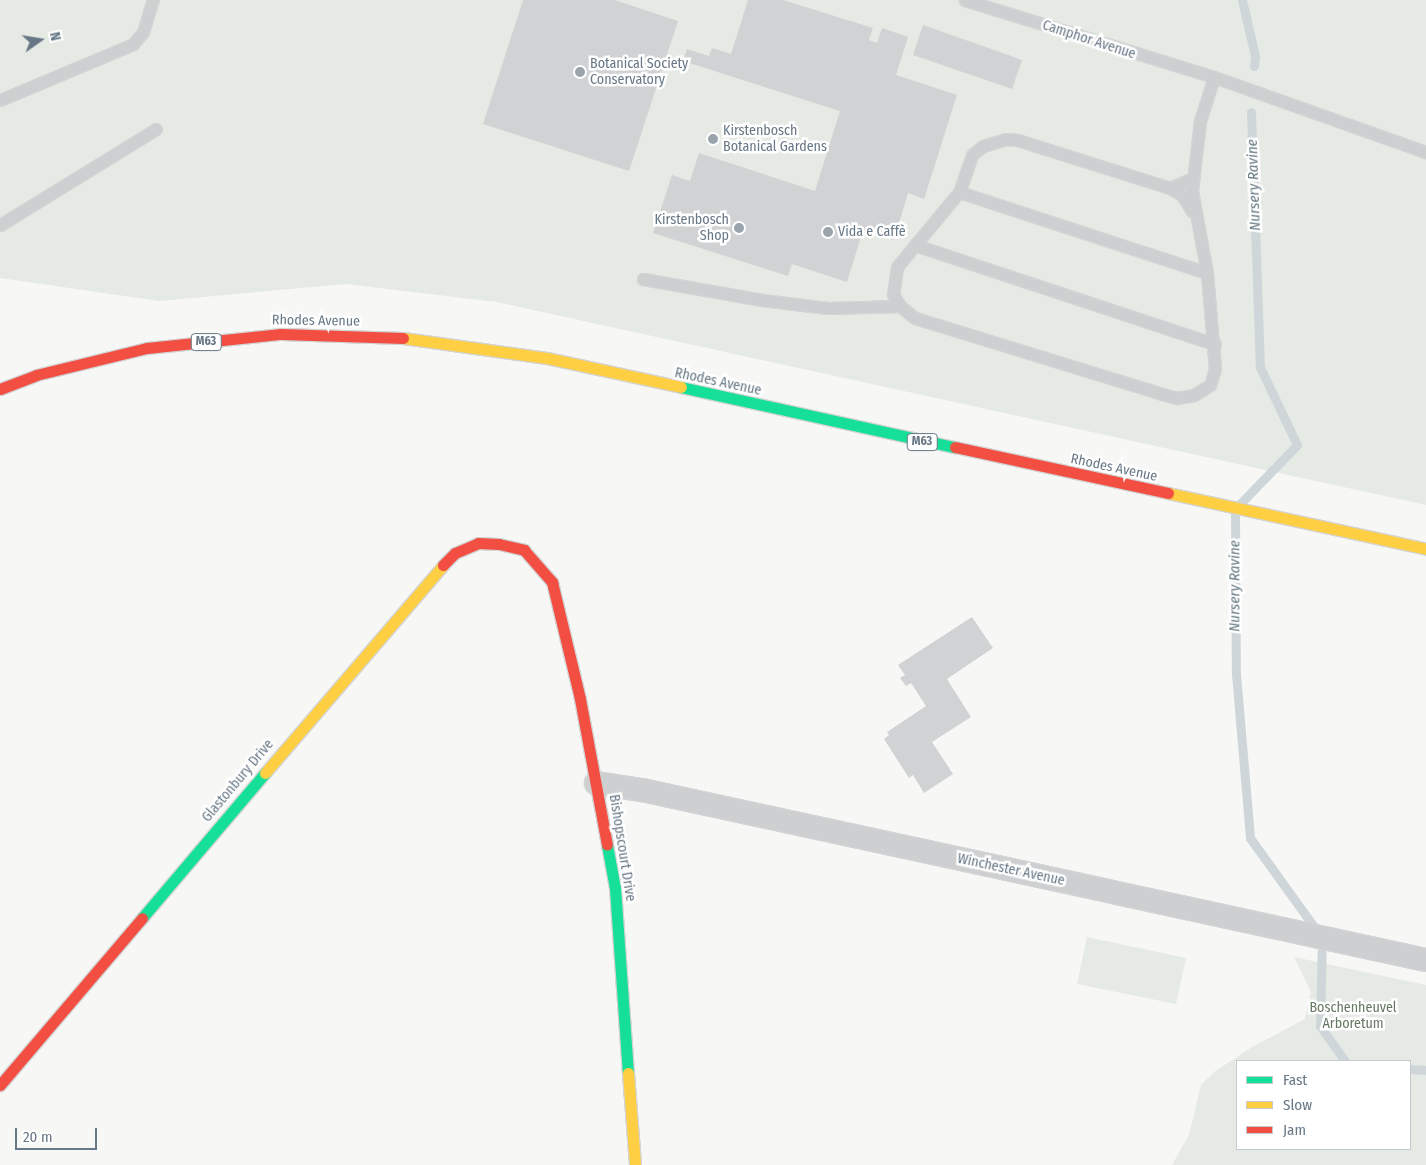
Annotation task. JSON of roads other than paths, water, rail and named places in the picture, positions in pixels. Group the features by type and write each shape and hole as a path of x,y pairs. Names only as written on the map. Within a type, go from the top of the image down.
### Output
{"main road":[{"name":"Rhodes Avenue","path":"0,389 36,375 147,348 281,334 417,338 547,358 1426,549"},
{"name":"Glastonbury Drive","path":"0,1085 431,576 455,553 478,543 499,544 524,550"},
{"name":"Bishopscourt Drive","path":"524,550 538,563 552,582 596,783 615,888 635,1165"}],"street":[{"name":"Winchester Avenue","path":"596,783 642,790 1426,960"}],"lane":[{"path":"0,100 133,44 143,32 153,0"},
{"name":"Camphor Avenue","path":"965,0 1214,77 1426,152"},
{"path":"1195,218 1188,201 1170,188 1006,139 983,146 972,155 959,192 897,267 893,279 893,294 900,306 915,318 1177,398 1194,396 1210,385 1215,369 1215,344 1207,273 1195,218 1193,178 1200,121 1214,77"},
{"path":"0,225 156,129"},
{"path":"1170,188 1193,178"},
{"path":"959,192 1207,273"},
{"path":"915,245 1215,344"},
{"path":"643,279 762,300 828,308 900,306"}],"waterway":[{"name":"Nursery Ravine","path":"1242,0 1255,56 1254,66"},
{"name":"Nursery Ravine","path":"1251,112 1260,367 1297,445 1235,509 1236,674 1250,838 1322,938 1320,1026 1344,1060"},
{"name":"Nursery Ravine","path":"1411,1069 1426,1070"}],"place":[{"name":"Botanical Society Conservatory","path":"580,72"},
{"name":"Kirstenbosch Botanical Gardens","path":"713,139"},
{"name":"Kirstenbosch Shop","path":"739,228"},
{"name":"Vida e Caffè","path":"828,232"}],"park label":[{"name":"Boschenheuvel Arboretum","path":"1353,1016"}]}
